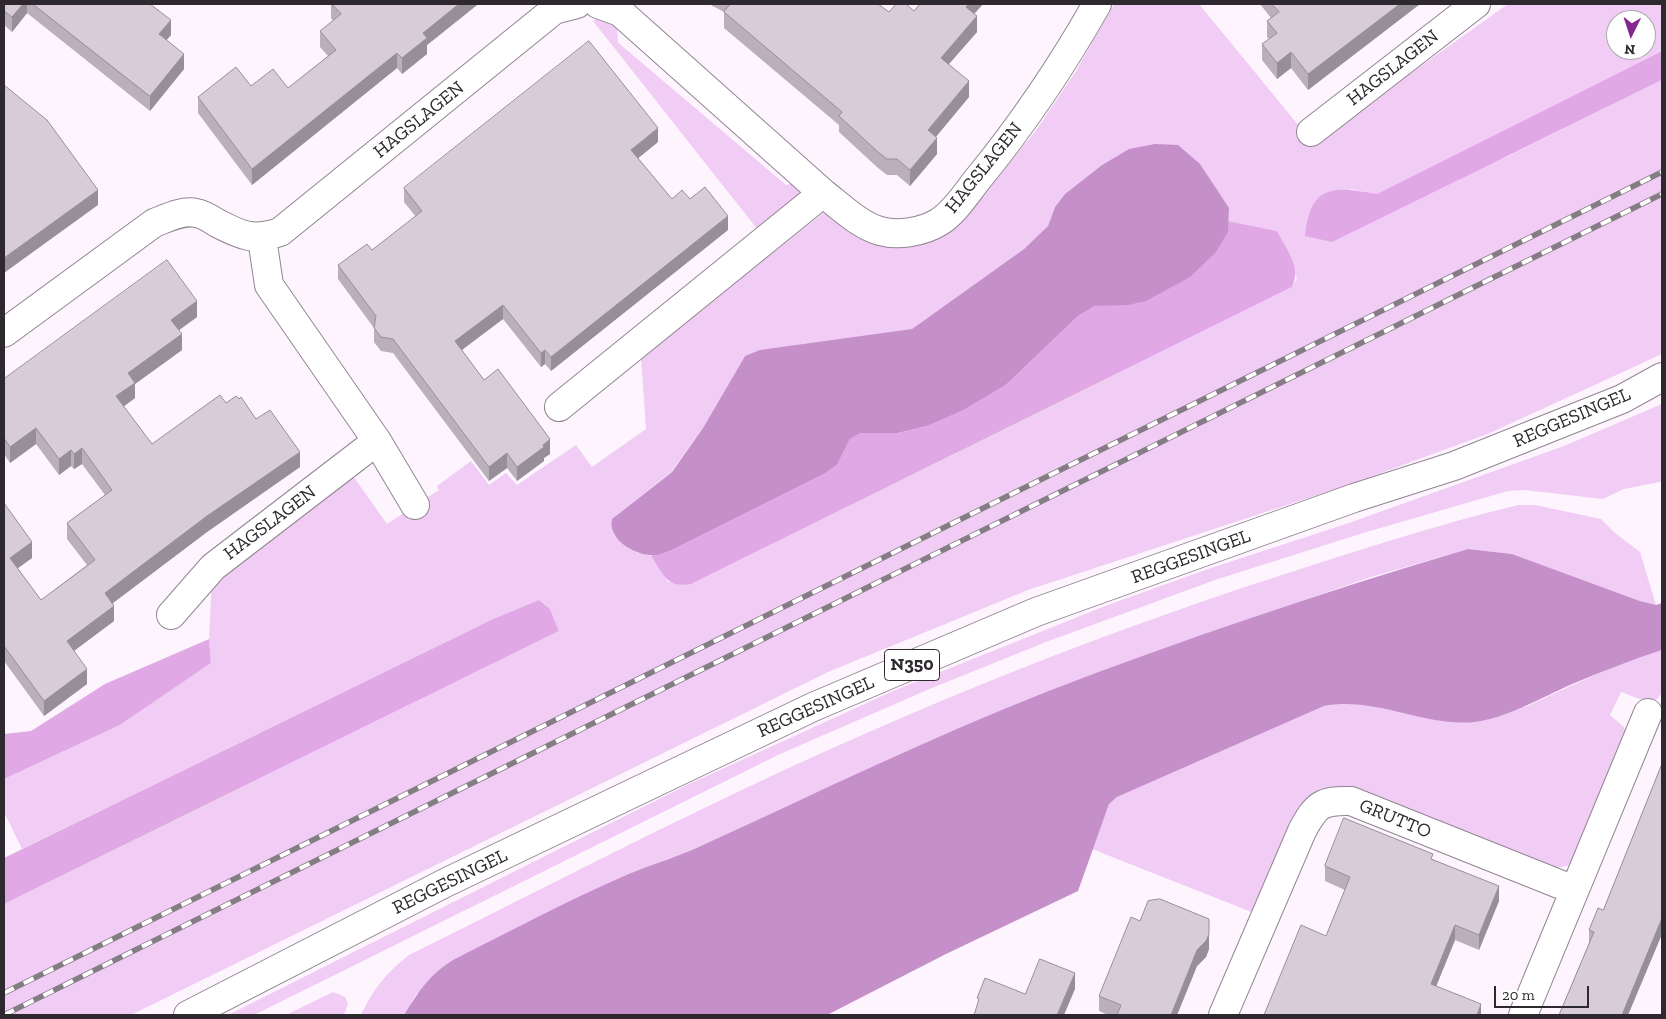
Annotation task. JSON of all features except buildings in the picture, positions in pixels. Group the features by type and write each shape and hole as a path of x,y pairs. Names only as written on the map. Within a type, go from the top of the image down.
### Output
{"street":[{"name":"HAGSLAGEN","path":"262,238 280,232 554,10 577,4"},
{"name":"HAGSLAGEN","path":"598,4 620,12 823,193 855,218 880,231 908,232 926,228 940,222 1011,139 1072,50 1097,4"},
{"name":"HAGSLAGEN","path":"1311,132 1476,4"},
{"path":"558,408 823,193"},
{"path":"4,333 154,223 171,216 196,212 251,238 262,238 269,285 378,441 414,505"},
{"name":"REGGESINGEL","path":"188,1015 447,882 813,707 1036,612 1354,498 1454,466 1622,399 1662,377"},
{"name":"HAGSLAGEN","path":"171,615 213,566 378,441"},
{"path":"1523,1015 1648,713"},
{"name":"GRUTTO","path":"1223,1015 1302,831 1313,810 1322,803 1351,801 1574,890"}],"shaded area":[{"path":"1114,4 1199,4 1313,143 1508,4 1662,4 1662,51 1656,54 1656,10 1606,10 1606,60 1644,60 1377,194 1351,189 1307,221 1506,157 1662,80 1662,354 1490,433 1354,483 1028,590 828,672 131,1015 4,1015 4,904 559,631 550,609 539,600 493,619 22,849 4,812 4,779 120,725 211,663 209,639 212,578 353,476 387,524 439,490 437,486 471,461 489,485 506,473 517,485 576,445 592,467 646,429 641,357 826,211 954,227 969,215 983,193 1035,132 1076,71","holes":["1129,149 1229,208 1228,221 1277,231 1297,278 1292,287 691,584 668,582 651,556 636,552 612,519 671,472 703,428 745,356 912,329 1024,249 1048,226 1055,207 1065,194 1102,165"]},
{"path":"597,18 605,20 617,28 618,42 622,46 786,185 798,182 804,192 762,235 593,21"},
{"path":"1662,51 1662,80 1332,242 1305,236 1312,206 1327,192 1348,190 1377,194 1644,60 1656,60 1656,54"},
{"path":"1155,144 1178,145 1200,164 1229,208 1228,232 1216,252 1190,277 1146,301 1128,305 1095,306 1078,316 1007,384 963,410 927,426 898,433 861,433 850,439 837,465 824,474 672,550 655,555 642,554 628,548 617,538 612,526 612,519 672,472 703,428 745,356 760,350 912,329 1024,249 1048,226 1055,207 1065,194 1102,165 1129,149"},
{"path":"1228,221 1277,231 1294,265 1295,280 1292,287 691,584 676,584 666,579 651,556 672,550 824,474 837,465 850,439 861,433 898,433 927,426 1007,384 1078,316 1095,306 1109,305 1228,232"},
{"path":"1662,404 1662,480 1660,482 1624,489 1603,499 1524,490 1508,491 1363,533 1215,580 1046,642 927,690 778,755 254,1015 228,1015 687,785 893,691 1105,606 1208,569 1349,523 1564,446"},
{"path":"1518,505 1535,505 1601,519 1615,533 1640,552 1656,605 1640,601 1512,554 1468,549 1371,577 1171,646 1044,693 697,848 633,872 416,994 404,1015 361,1015 370,997 381,982 409,955 655,832 833,748 1052,656 1201,602 1396,539"},
{"path":"1468,549 1512,554 1640,601 1656,605 1662,603 1662,650 1593,675 1498,717 1474,722 1437,720 1362,705 1324,706 1117,797 1109,804 1078,891 946,954 827,1015 404,1015 425,984 453,960 609,883 694,849 959,728 1098,672 1203,635 1308,599"},
{"path":"539,600 550,609 559,631 4,904 4,858 493,619"},
{"path":"209,639 211,663 120,725 4,779 4,734 31,731 105,684"},
{"path":"1662,650 1662,693 1653,704 1621,692 1610,715 1624,727 1628,739 1574,864 1549,870 1326,792 1304,802 1296,814 1290,835 1254,913 1092,849 1109,804 1117,797 1324,706 1358,703 1390,710 1525,707 1621,663"},
{"path":"333,992 345,997 348,1004 344,1015 286,1015"}],"railway":[{"path":"4,993 1662,172"},
{"path":"4,1015 1662,194"}]}
